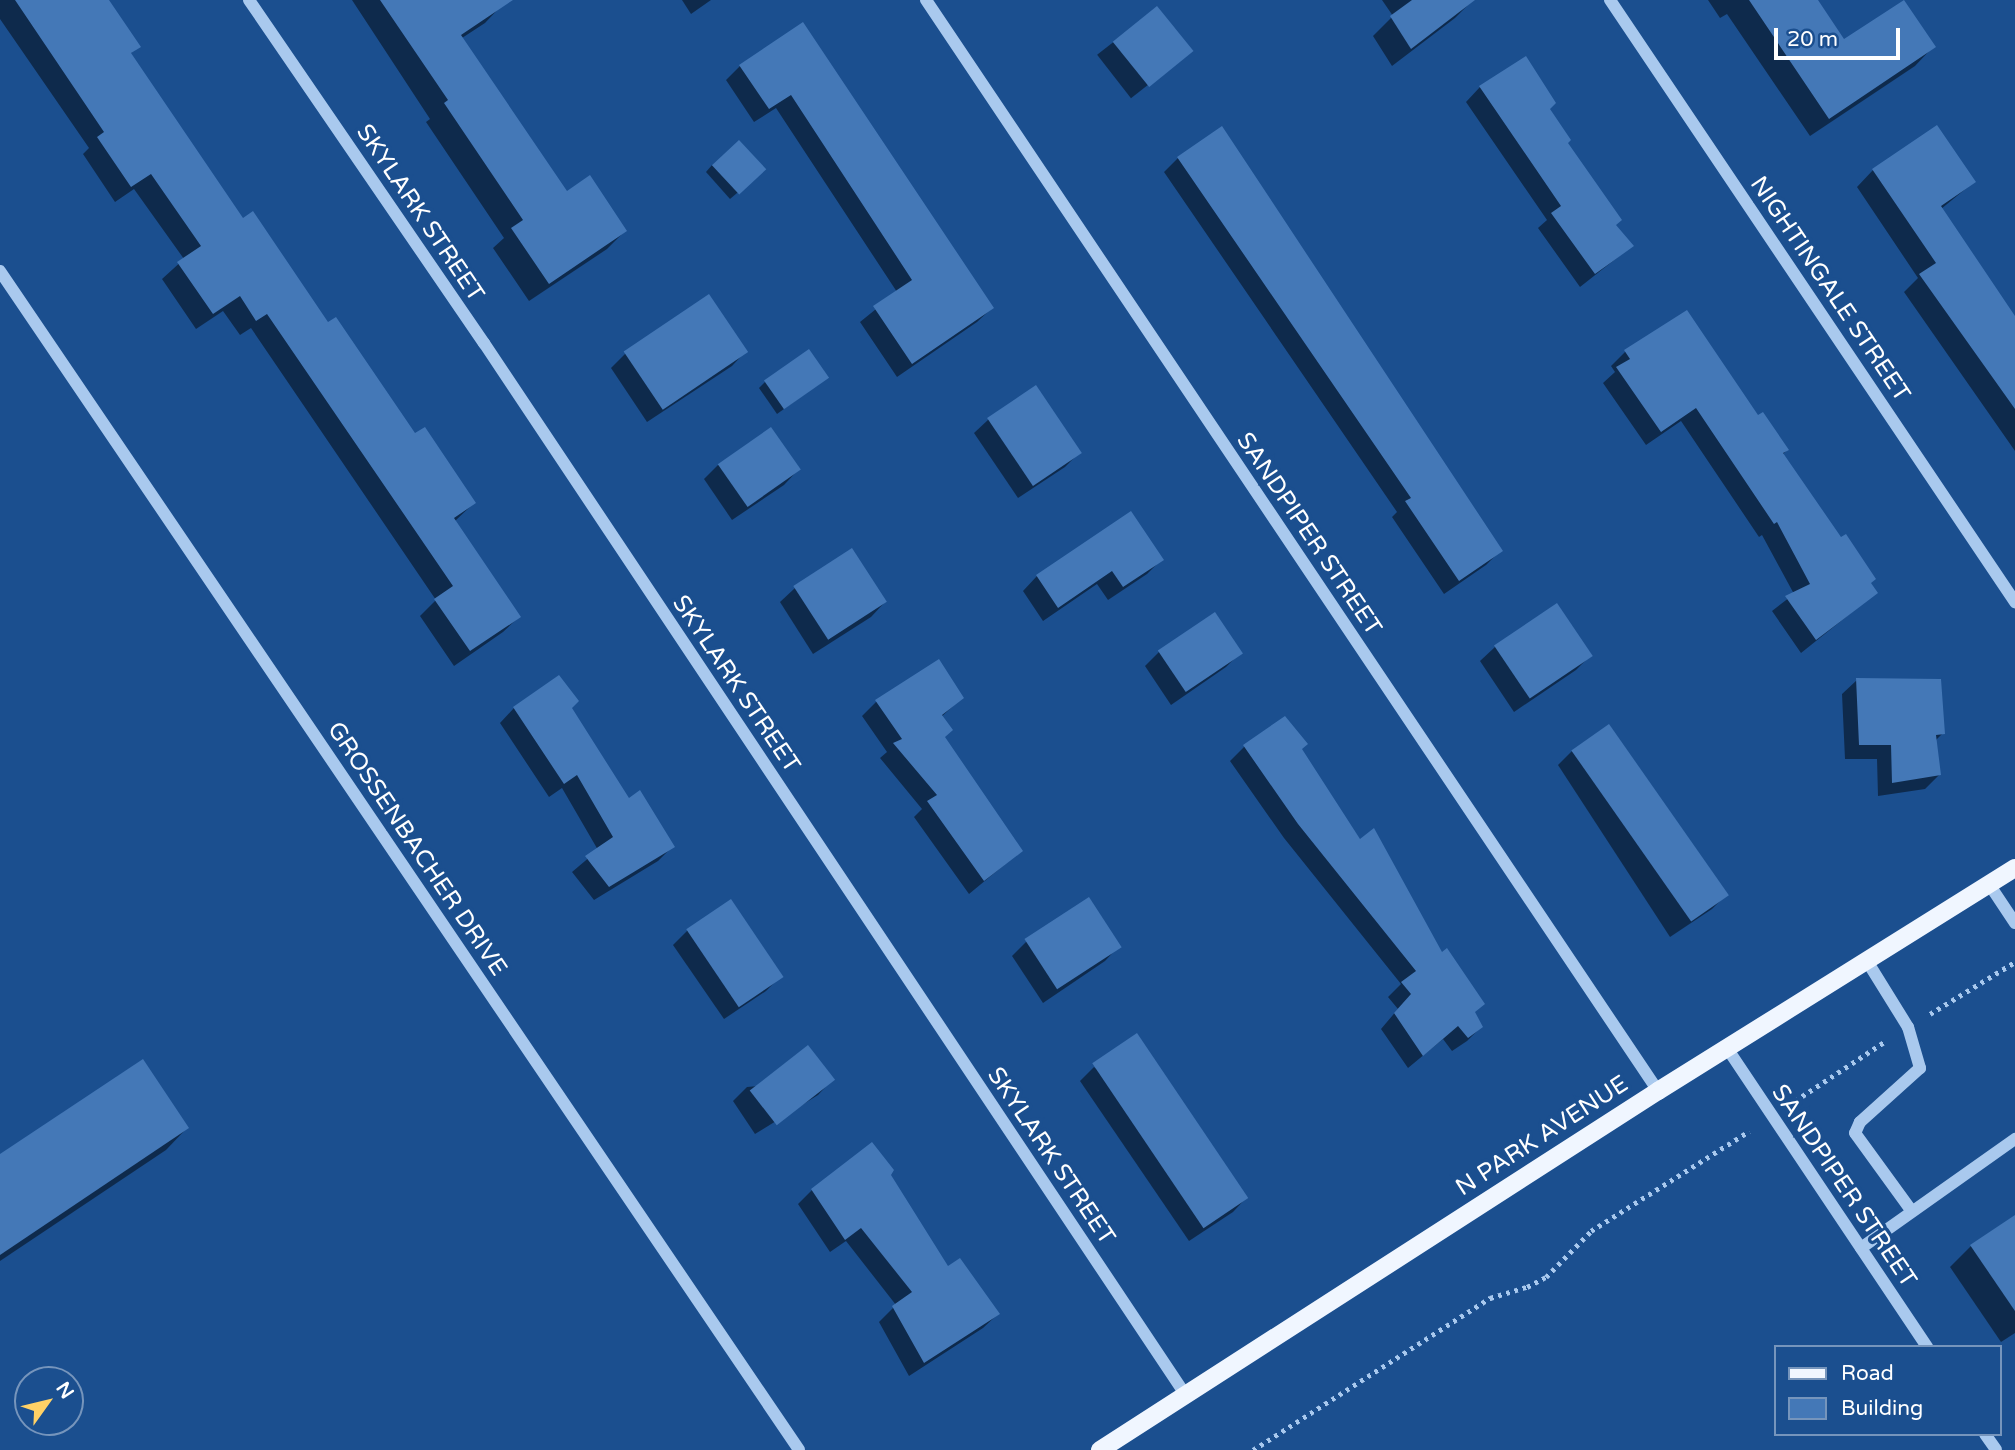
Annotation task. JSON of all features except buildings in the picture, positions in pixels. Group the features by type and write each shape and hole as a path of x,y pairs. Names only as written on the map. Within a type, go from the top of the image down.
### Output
{"main road":[{"name":"N PARK AVENUE","path":"1100,1450 1658,1091 2015,869"}],"street":[{"name":"SKYLARK STREET","path":"249,0 484,343 1185,1394"},
{"name":"SANDPIPER STREET","path":"926,0 1658,1091"},
{"name":"NIGHTINGALE STREET","path":"1610,0 2015,602"},
{"name":"GROSSENBACHER DRIVE","path":"0,271 799,1450"},
{"path":"1989,884 2015,923"},
{"path":"1867,961 1908,1027 1920,1068 1860,1122 1856,1133 1911,1210"},
{"name":"SANDPIPER STREET","path":"1727,1048 1926,1345"},
{"path":"1861,1248 1911,1210 2015,1139"}],"path":[{"path":"1253,1450 1490,1298 1527,1287 1546,1277 1591,1231 1738,1138"}]}
